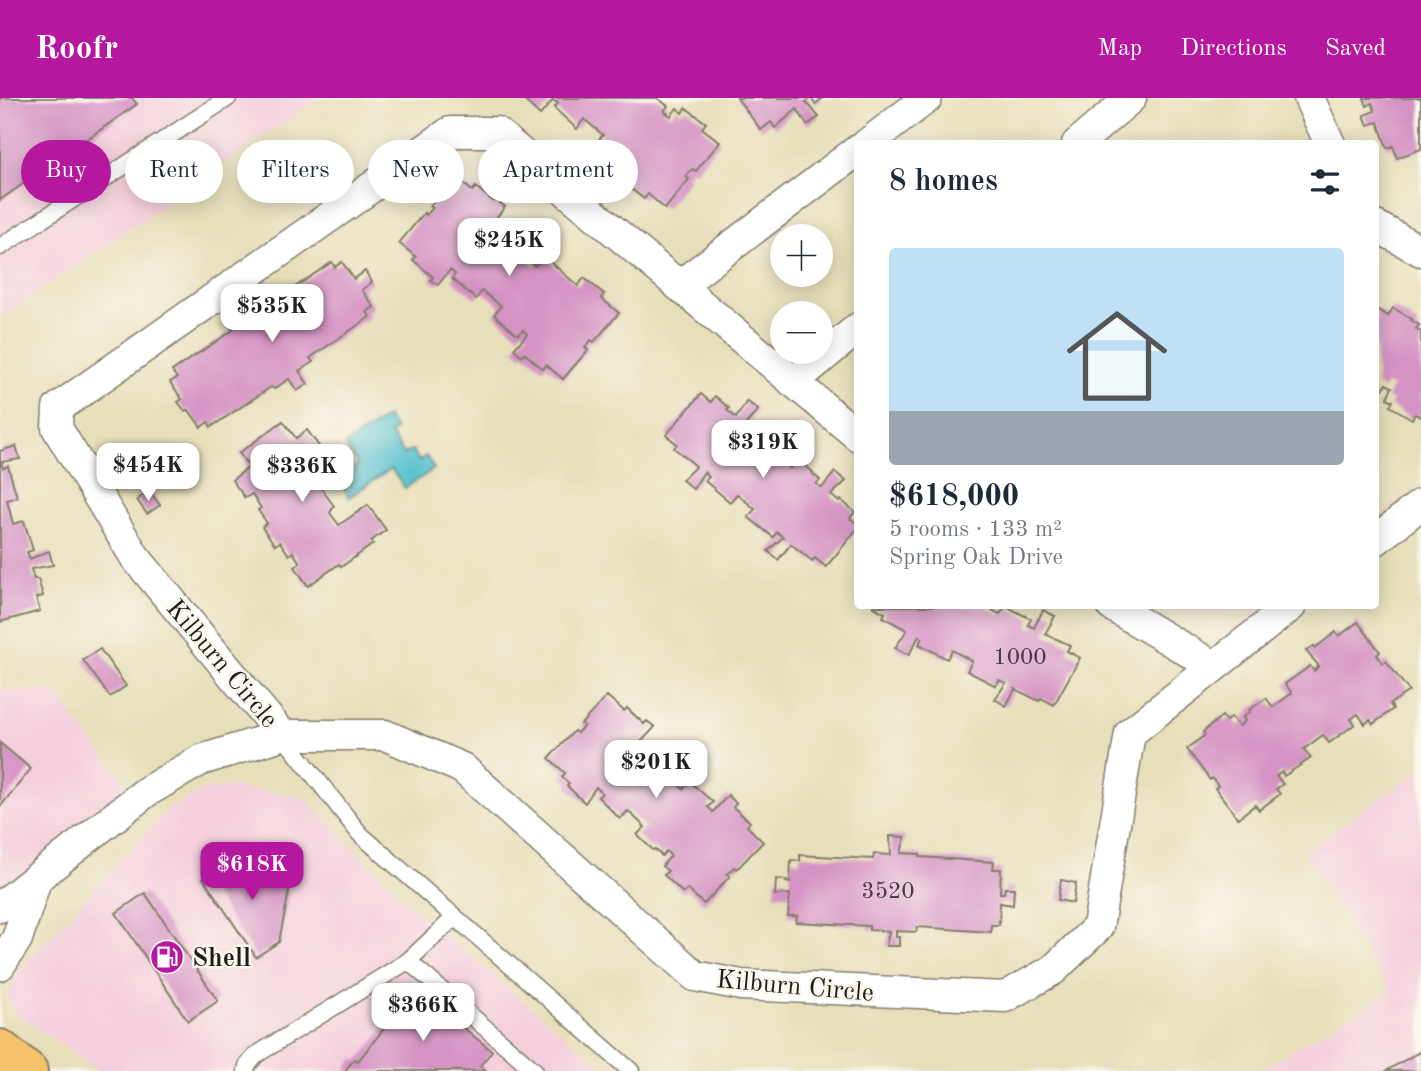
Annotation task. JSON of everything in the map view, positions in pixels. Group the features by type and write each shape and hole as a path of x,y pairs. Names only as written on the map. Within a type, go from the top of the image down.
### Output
{"main road":[{"path":"0,1049 28,1071"}],"street":[{"path":"872,140 927,98"},
{"path":"1082,140 1131,98"},
{"path":"1309,98 1328,140"},
{"name":"Kilburn Circle","path":"679,286 496,132 450,132 58,408 57,428 135,557 282,735 385,736 399,741 428,773 438,776 454,774 462,768 695,976 741,985 1004,997 1053,970 1098,927 1130,733 1287,609"},
{"path":"854,153 679,286 854,433"},
{"path":"1379,228 1421,251"},
{"path":"793,382 854,331"},
{"path":"1379,538 1421,504"},
{"path":"1130,610 1213,666"},
{"path":"0,907 146,792 172,775 201,760 282,735"},
{"path":"0,965 18,939 36,880"}],"lane":[{"path":"0,247 228,98"},
{"path":"282,735 360,834 631,1071"},
{"path":"246,1071 256,1055 408,961 455,917"},
{"path":"408,961 535,1071"}],"shaded area":[{"path":"0,98 319,98 258,140 237,140 237,155 223,164 223,140 125,140 125,203 167,203 0,318"},
{"path":"0,690 53,691 129,788 0,893"},
{"path":"1421,770 1421,1071 1258,1071 1391,992 1303,852"},
{"path":"233,787 304,797 407,903 607,1071 99,1071 17,1014 6,997 17,973 168,809 207,789"}],"water":[{"path":"387,417 396,430 390,434 404,454 412,450 419,461 426,456 434,469 405,488 391,469 349,497 338,480 358,465 345,445"}],"building":[{"path":"0,98 132,98 137,104 86,140 21,140 21,185 0,200"},
{"path":"522,98 657,98 668,106 664,111 671,116 677,108 682,113 686,108 706,123 702,128 720,142 696,171 692,169 686,177 689,179 665,209 648,194 644,199 638,194 638,140 599,140 603,135 584,119 577,129 554,108 558,103 553,100 540,115"},
{"path":"737,98 811,98 806,102 819,117 807,125 797,109 775,128 771,122 761,130"},
{"path":"811,98 823,98 815,104"},
{"path":"1364,98 1421,98 1421,149 1397,158 1393,146 1387,148 1378,122 1368,125 1364,115 1375,111 1372,103 1367,106"},
{"path":"464,184 472,191 476,187 478,203 500,203 505,207 496,218 524,241 516,250 535,266 544,256 578,286 584,278 604,294 601,298 619,313 594,342 591,340 585,347 588,350 563,379 546,365 543,369 524,353 522,356 514,349 527,334 523,330 518,335 494,315 501,306 482,291 476,299 452,279 455,274 450,270 438,285 430,280 433,277 413,260 416,257 399,243 424,213 426,215 433,208 430,206 432,203 464,203"},
{"path":"332,262 335,267 342,262 354,279 365,271 372,282 362,290 374,307 367,312 370,317 310,358 313,362 299,371 308,384 297,391 289,379 274,389 271,387 211,427 208,422 201,427 188,409 185,411 178,402 182,399 170,382 177,378 172,371 233,330 229,325 242,317 233,304 246,295 254,308 270,298 273,302"},
{"path":"1393,308 1419,325 1416,329 1421,332 1421,417 1415,414 1412,419 1390,406 1393,401 1387,398 1392,387 1386,384 1383,389 1379,387 1379,311 1388,316"},
{"path":"701,394 711,402 715,396 736,418 747,401 758,410 745,425 750,429 754,425 778,444 771,452 790,468 797,459 820,480 816,484 822,488 835,472 846,481 831,495 854,511 850,518 854,521 854,533 826,567 815,558 812,561 791,544 778,560 768,551 783,537 777,532 773,537 748,517 755,509 737,494 730,502 705,481 709,477 704,472 693,489 682,480 696,466 674,448 677,444 666,435"},
{"path":"283,421 296,438 307,430 326,456 301,473 310,485 318,484 334,506 330,513 339,525 368,505 386,530 371,541 373,544 341,567 339,564 308,586 295,567 300,563 293,552 289,555 280,542 275,545 262,527 267,523 252,494 245,498 232,480 249,467 239,453"},
{"path":"16,446 20,459 1,462 3,468 8,466 17,497 7,500 13,524 24,521 33,550 27,552 30,559 49,551 53,565 31,569 34,579 38,579 43,596 36,598 40,611 0,622 0,451"},
{"path":"149,491 160,505 147,514 137,500"},
{"path":"878,609 989,609 1000,614 1004,609 1012,609 1031,619 1028,625 1034,628 1043,610 1055,616 1045,634 1070,645 1067,651 1080,658 1054,705 1015,689 1006,706 995,699 1006,683 999,680 996,686 967,671 972,661 952,650 947,659 919,644 922,638 919,636 909,655 895,648 907,630 883,617 885,613"},
{"path":"1358,622 1380,652 1377,655 1383,663 1386,661 1409,691 1390,704 1393,709 1373,724 1370,720 1365,724 1358,714 1351,719 1355,724 1329,743 1323,735 1304,749 1311,758 1284,776 1282,772 1276,776 1283,784 1276,789 1280,794 1259,810 1255,805 1238,818 1215,788 1218,786 1212,778 1210,780 1187,749 1205,735 1203,732 1222,716 1226,721 1231,717 1239,726 1245,721 1243,717 1249,710 1266,698 1273,707 1292,693 1285,684 1310,666 1314,671 1319,666 1306,651 1314,646 1315,648 1336,632 1339,636"},
{"path":"100,649 126,686 110,697 83,660"},
{"path":"607,696 624,711 627,708 644,724 647,721 655,727 640,743 645,748 650,744 673,764 665,773 683,789 690,782 713,802 708,807 713,812 728,795 736,803 733,807 750,822 747,826 763,842 737,869 734,867 727,874 730,876 704,904 687,889 683,893 664,875 668,871 662,866 671,856 666,851 662,856 637,835 645,827 628,811 620,819 598,797 602,793 596,787 585,803 567,786 569,784 562,777 565,773 549,758 574,731 577,733 584,726 581,724"},
{"path":"0,743 31,769 0,807"},
{"path":"890,836 905,837 901,853 920,854 920,857 994,862 993,869 1001,869 1000,893 1004,893 1005,888 1014,888 1013,905 1000,903 999,925 991,925 991,932 917,927 916,932 896,931 899,946 886,946 889,931 869,930 869,926 796,922 797,916 788,916 790,894 775,895 776,879 790,883 791,860 800,861 800,855 873,859 874,854 891,855"},
{"path":"252,859 264,861 262,870 277,873 289,891 279,942 256,957 203,878 225,863 250,868"},
{"path":"1061,880 1076,883 1073,903 1058,900"},
{"name":"Shell","path":"145,893 218,1001 188,1021 116,913"},
{"path":"416,989 492,1051 480,1066 487,1071 345,1071 354,1059 358,1061"},
{"path":"1421,1051 1421,1071 1386,1071"}],"place":[{"name":"Shell","path":"167,957"}]}
